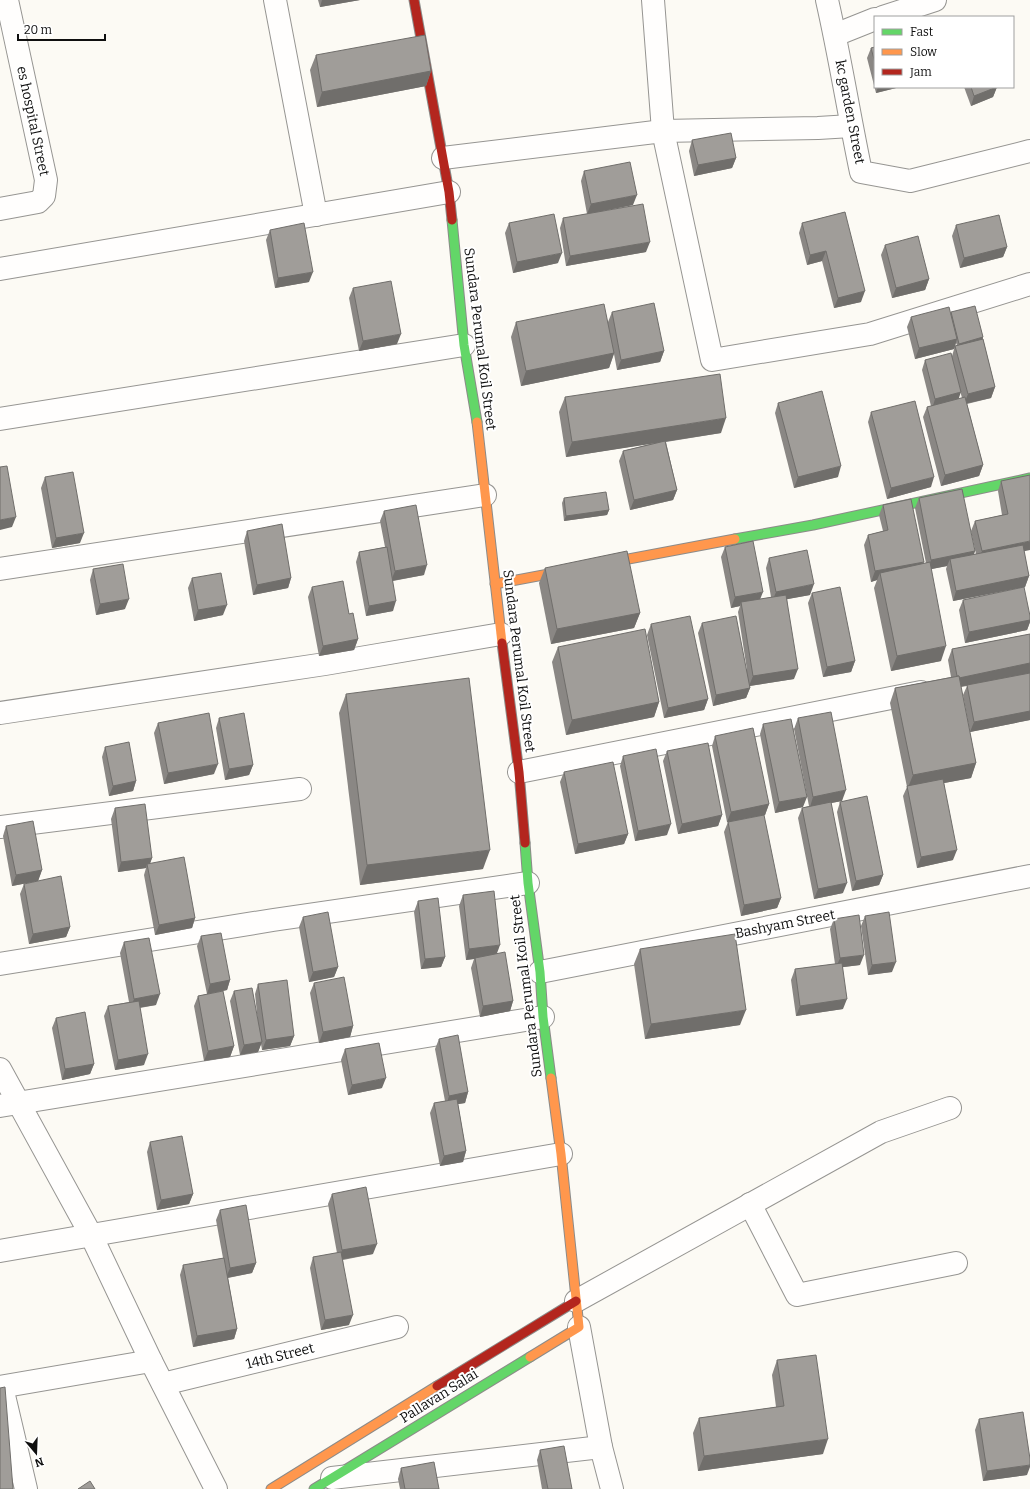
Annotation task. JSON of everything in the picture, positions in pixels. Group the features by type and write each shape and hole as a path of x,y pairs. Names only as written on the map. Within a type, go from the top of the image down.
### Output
{"street":[{"name":"es hospital Street","path":"0,209 38,202 44,196 46,180 7,0"},
{"path":"275,0 316,215"},
{"name":"Sundara Perumal Koil Street","path":"414,0 449,192 464,345 476,414 518,772 528,883 540,972 543,1017 561,1154 579,1327"},
{"path":"653,0 663,131 712,360 870,334 1030,284"},
{"name":"kc garden Street","path":"827,0 861,172 910,181 1030,151"},
{"path":"885,16 935,0"},
{"path":"835,35 874,20"},
{"path":"443,158 663,131 851,126"},
{"path":"0,269 449,192"},
{"path":"0,420 464,345"},
{"path":"495,584 813,525 1030,478"},
{"path":"0,570 485,495"},
{"path":"0,713 325,664 501,634"},
{"path":"518,772 942,688"},
{"path":"0,827 300,790"},
{"name":"Bashyam Street","path":"540,972 1030,876"},
{"path":"0,964 265,922 528,883"},
{"path":"9,1104 543,1017"},
{"path":"0,1069 9,1104 91,1235 151,1361 216,1489"},
{"path":"271,1489 576,1301 881,1132 950,1108"},
{"path":"0,1251 561,1154"},
{"path":"750,1204 797,1295 956,1263"},
{"name":"14th Street","path":"163,1384 397,1327"},
{"path":"579,1327 602,1447 612,1489"},
{"name":"Pallavan Salai","path":"323,1484 579,1327"},
{"path":"26,1489 1,1387 151,1361"},
{"path":"323,1484 602,1447"}],"building":[{"path":"425,35 431,71 322,92 316,55"},
{"path":"874,47 874,59 871,48"},
{"path":"971,88 994,88 974,96"},
{"path":"731,133 736,158 698,165 692,140"},
{"path":"630,162 637,195 591,204 584,171"},
{"path":"643,204 650,242 570,256 563,218"},
{"path":"845,212 865,291 838,298 826,251 810,255 802,223"},
{"path":"554,214 562,253 517,262 509,223"},
{"path":"999,215 1007,247 964,258 956,225"},
{"path":"304,223 313,272 278,278 270,230"},
{"path":"918,236 929,279 896,288 885,245"},
{"path":"391,281 401,334 363,341 353,288"},
{"path":"654,303 664,351 621,360 612,312"},
{"path":"604,304 614,353 526,371 516,322"},
{"path":"975,306 983,337 959,344 951,312"},
{"path":"949,307 957,339 919,348 911,317"},
{"path":"983,339 995,387 968,394 955,346"},
{"path":"951,353 961,392 935,399 925,360"},
{"path":"720,374 726,418 572,442 565,397"},
{"path":"822,391 841,466 798,477 778,403"},
{"path":"965,397 983,465 945,475 927,407"},
{"path":"915,401 934,477 891,488 871,412"},
{"path":"665,441 677,490 634,500 623,451"},
{"path":"7,466 16,517 0,520 0,467"},
{"path":"73,472 84,533 56,538 45,477"},
{"path":"1030,475 1030,541 982,551 975,521 1008,514 1001,481"},
{"path":"962,489 975,551 931,560 919,498"},
{"path":"606,492 609,510 566,516 564,498"},
{"path":"911,499 924,562 875,571 868,535 888,530 883,505"},
{"path":"416,505 427,565 395,571 384,511"},
{"path":"282,524 291,578 257,585 247,531"},
{"path":"753,541 763,592 735,597 725,547"},
{"path":"1023,545 1029,576 956,591 950,559"},
{"path":"387,547 396,601 369,606 359,552"},
{"path":"807,550 814,584 776,592 769,558"},
{"path":"627,551 640,613 557,629 545,568"},
{"path":"930,562 946,646 897,656 880,573"},
{"path":"123,564 129,599 100,604 93,569"},
{"path":"221,573 227,605 198,610 192,578"},
{"path":"343,581 349,614 353,613 358,639 323,646 312,587"},
{"path":"840,587 855,661 827,667 812,593"},
{"path":"1024,587 1030,620 969,632 963,600"},
{"path":"786,595 798,669 753,676 741,602"},
{"path":"690,616 708,699 668,708 651,624"},
{"path":"736,616 750,688 716,695 702,623"},
{"path":"645,629 659,702 572,720 558,647"},
{"path":"1030,634 1030,663 959,678 959,676 957,676 952,649"},
{"path":"1030,673 1030,711 974,722 967,685"},
{"path":"959,676 976,763 913,775 895,688"},
{"path":"469,678 490,850 367,865 346,694"},
{"path":"831,712 846,790 813,797 798,718"},
{"path":"209,713 218,764 168,773 158,723"},
{"path":"244,713 253,765 229,769 219,718"},
{"path":"791,719 807,797 779,802 763,724"},
{"path":"753,728 769,804 731,812 715,736"},
{"path":"129,742 136,781 113,786 105,747"},
{"path":"708,743 722,815 682,824 667,751"},
{"path":"656,749 671,824 638,831 623,756"},
{"path":"613,762 628,834 578,844 564,772"},
{"path":"943,779 957,850 921,857 907,786"},
{"path":"867,796 883,875 856,881 840,802"},
{"path":"831,802 847,883 818,889 802,808"},
{"path":"145,804 152,858 121,862 115,808"},
{"path":"764,815 781,898 744,905 728,822"},
{"path":"33,821 42,870 16,875 6,826"},
{"path":"184,857 195,918 159,925 147,864"},
{"path":"61,876 70,927 33,934 24,884"},
{"path":"494,891 500,945 469,949 463,895"},
{"path":"438,898 445,957 425,959 418,901"},
{"path":"328,912 338,967 313,972 303,917"},
{"path":"889,912 896,962 872,965 865,916"},
{"path":"859,915 864,955 840,958 834,919"},
{"path":"221,933 230,980 210,984 201,936"},
{"path":"735,934 746,1010 651,1024 640,949"},
{"path":"149,938 160,994 134,999 124,942"},
{"path":"505,952 513,1001 483,1006 475,958"},
{"path":"842,963 847,999 800,1006 795,969"},
{"path":"344,977 353,1026 323,1032 314,983"},
{"path":"287,980 294,1036 266,1040 258,984"},
{"path":"252,988 262,1042 244,1045 234,991"},
{"path":"223,991 234,1046 208,1051 198,996"},
{"path":"139,1001 148,1054 118,1060 108,1006"},
{"path":"85,1012 94,1064 65,1069 56,1018"},
{"path":"458,1035 468,1092 449,1096 439,1039"},
{"path":"379,1043 386,1078 352,1085 345,1049"},
{"path":"457,1099 466,1151 444,1156 434,1103"},
{"path":"182,1136 193,1194 161,1200 150,1142"},
{"path":"366,1187 377,1244 342,1250 332,1194"},
{"path":"246,1205 256,1263 230,1268 220,1210"},
{"path":"341,1252 353,1315 325,1320 313,1257"},
{"path":"224,1258 237,1329 197,1336 183,1265"},
{"path":"816,1355 828,1439 704,1456 699,1418 784,1406 777,1360"},
{"path":"5,1387 13,1489 0,1489 0,1388"},
{"path":"1023,1412 1030,1465 987,1471 979,1419"},
{"path":"564,1446 572,1489 548,1489 540,1450"},
{"path":"434,1462 439,1489 405,1489 401,1468"},
{"path":"90,1481 95,1489 78,1489"}],"traffic: fast":[{"path":"452,220 464,345 477,422"},
{"path":"735,539 813,525 1030,478"},
{"path":"525,843 528,883 540,972 543,1017 551,1078"},
{"path":"314,1489 530,1357"}],"traffic: slow":[{"path":"477,422 502,643"},
{"path":"495,584 735,539"},
{"path":"530,1357 579,1327 561,1154 551,1078"},
{"path":"271,1489 437,1386"}],"traffic: jam":[{"path":"414,0 449,192 452,220"},
{"path":"502,643 519,772 525,843"},
{"path":"437,1386 576,1301"}]}
